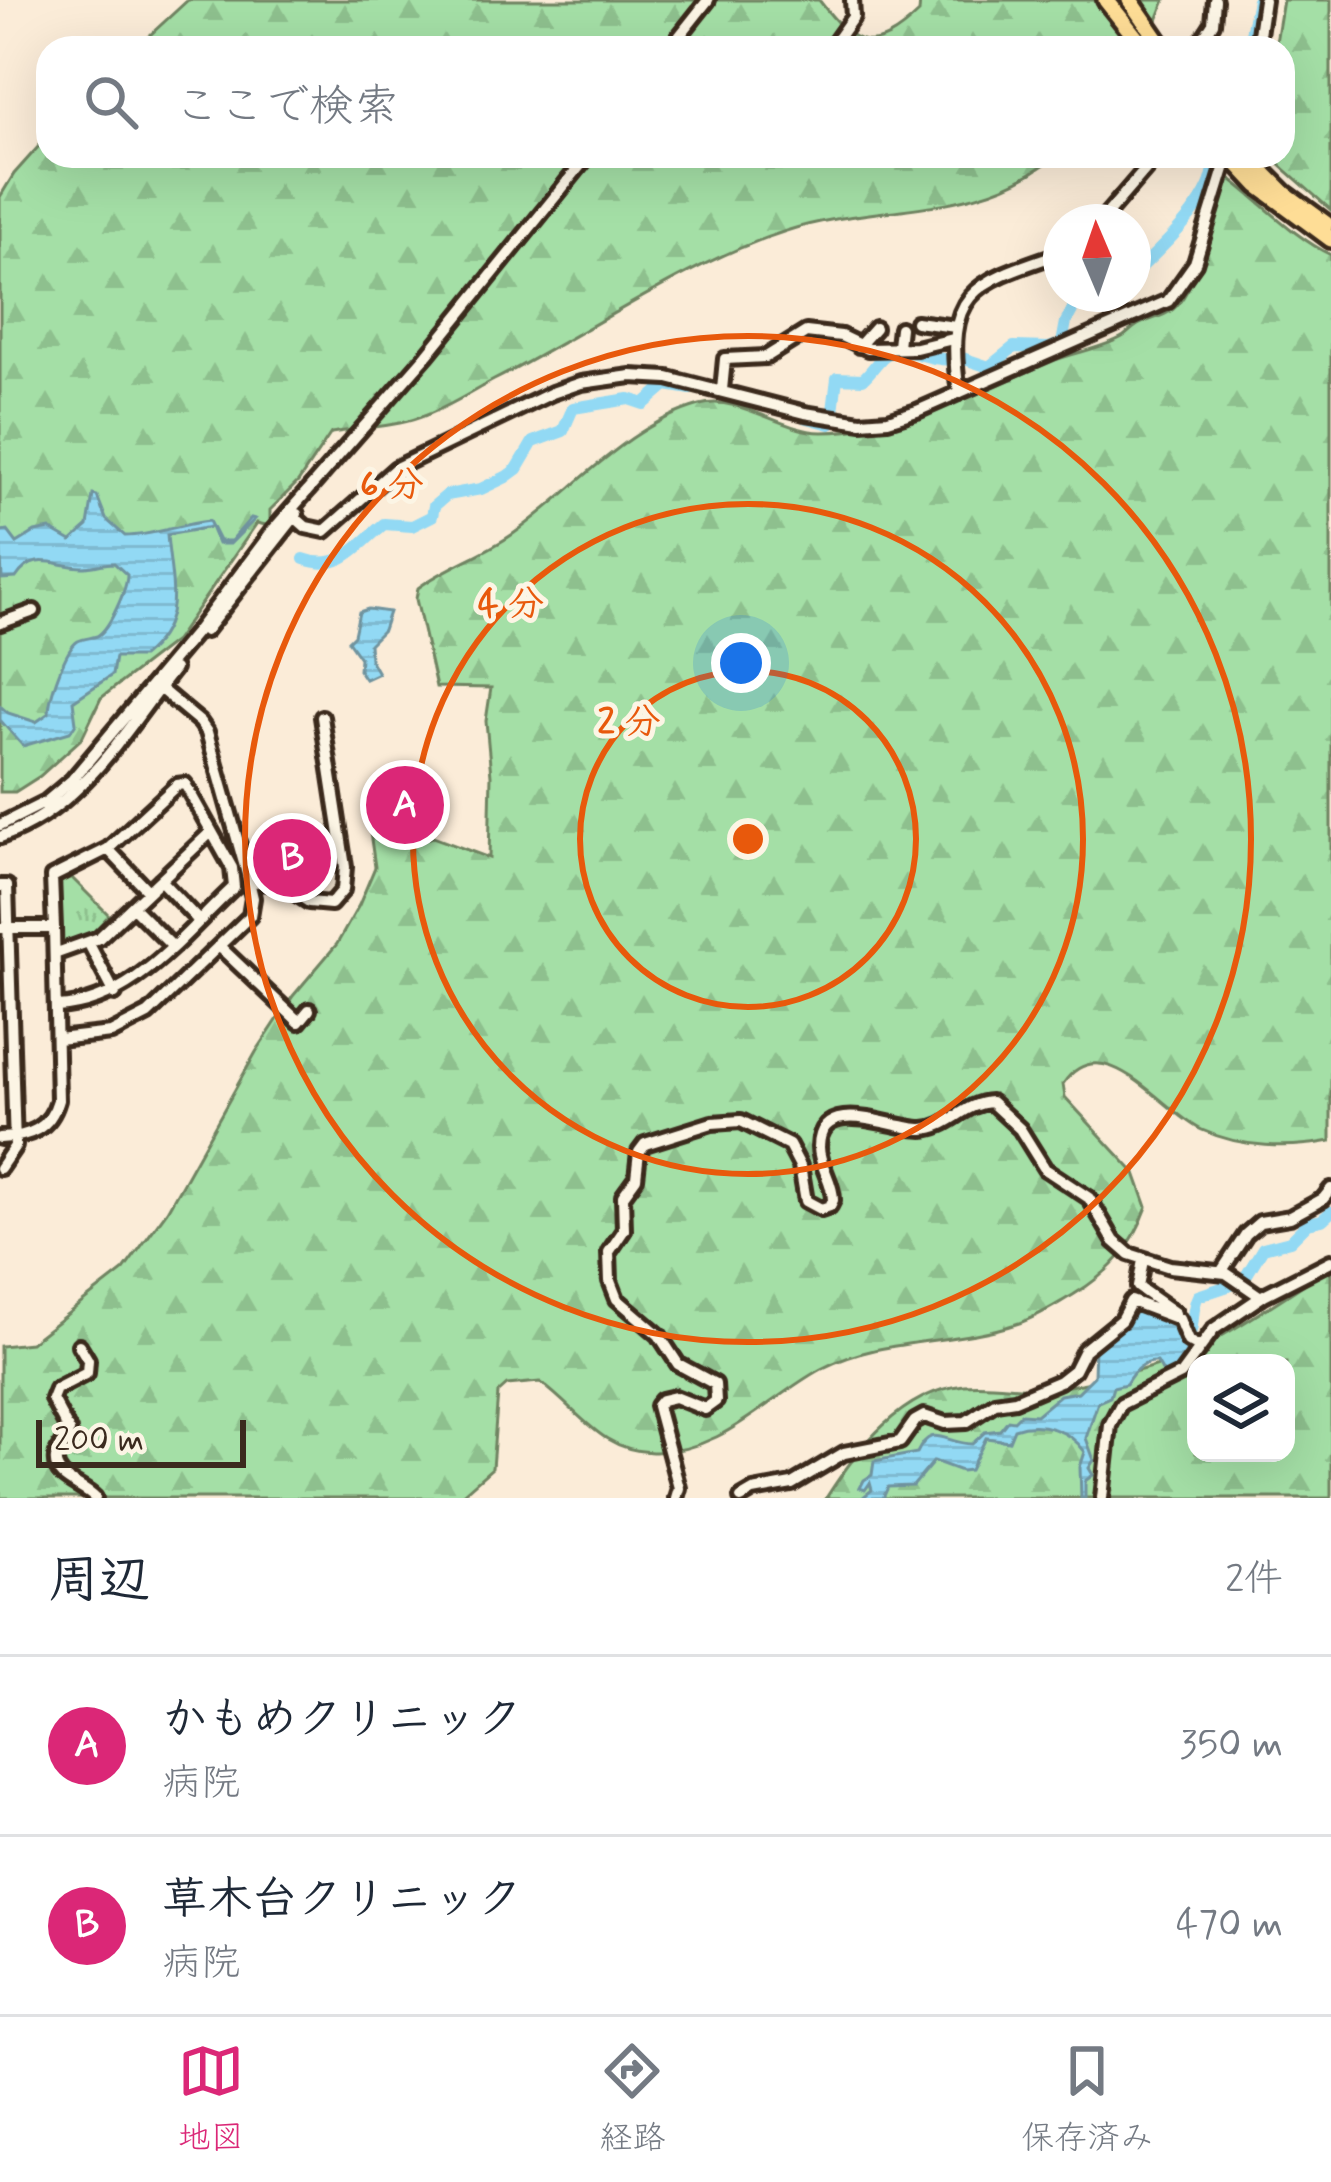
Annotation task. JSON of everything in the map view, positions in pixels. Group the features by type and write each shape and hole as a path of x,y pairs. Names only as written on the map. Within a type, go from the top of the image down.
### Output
{"highway":[{"path":"1110,0 1136,36"},
{"path":"1131,2 1155,36"},
{"path":"1245,168 1331,227"},
{"path":"1254,168 1261,180 1331,239"}],"street":[{"path":"680,36 708,0"},
{"path":"840,36 853,17 852,0"},
{"path":"1205,36 1213,23 1215,0"},
{"path":"1259,36 1264,0"},
{"path":"0,837 45,817 78,790 292,515 578,168"},
{"path":"1116,204 1147,168"},
{"path":"292,515 314,531 333,527 396,468 581,383 645,375 861,422 898,418 1168,301 1182,285 1203,243 1225,168"},
{"path":"959,393 955,333 979,285 1043,261"},
{"path":"916,322 955,333"},
{"path":"860,350 875,328"},
{"path":"898,346 900,328"},
{"path":"722,390 725,359 772,354 806,332 841,336 860,350 919,348 955,333"},
{"path":"0,622 34,611"},
{"path":"0,824 63,789 155,686"},
{"path":"58,1039 88,1037 130,1025 148,1014 250,916 253,898 207,732 155,686"},
{"path":"249,881 281,884 318,905 331,904 343,890 346,875 322,717"},
{"path":"0,1138 15,1138 43,1127 53,1117 58,1100 52,878 108,849 177,785 185,784 236,879 234,887 115,994 56,1006"},
{"path":"56,953 89,944 211,832"},
{"path":"108,849 148,890"},
{"path":"160,880 198,920"},
{"path":"0,886 7,886 6,1094 15,1138 0,1168"},
{"path":"133,907 171,945"},
{"path":"4,928 54,928"},
{"path":"89,944 115,994"},
{"path":"220,947 299,1022 309,1010"},
{"path":"680,1497 657,1406 675,1397 705,1409 716,1401 717,1388 678,1364 659,1335 620,1303 607,1268 610,1250 624,1230 623,1196 636,1178 639,1152 646,1144 712,1123 741,1121 790,1145 802,1173 806,1201 820,1209 833,1200 819,1148 821,1133 832,1122 860,1117 932,1128 971,1105 991,1102 1020,1129 1045,1169 1089,1198 1114,1241 1144,1260 1221,1272 1261,1297"},
{"path":"1221,1272 1246,1234 1260,1222 1290,1217 1320,1201 1328,1186"},
{"path":"1144,1260 1138,1287 1180,1320 1188,1341 1198,1347"},
{"path":"1102,1498 1116,1410 1134,1395 1181,1374 1214,1329 1261,1297 1331,1262"},
{"path":"741,1498 792,1484 844,1453 900,1442 924,1416 945,1423 965,1422 994,1403 1015,1400 1060,1381 1071,1374 1091,1342 1120,1320 1131,1301 1180,1320"},
{"path":"80,1345 88,1360 87,1373 52,1395 52,1404 69,1431 56,1452 56,1466 63,1477 95,1498"}],"green space":[{"path":"188,0 819,0 854,36 149,36"},
{"path":"920,0 1165,0 1151,36 888,36 919,13"},
{"path":"1283,0 1331,0 1331,210 1284,168 1295,168 1295,36 1277,36"},
{"path":"36,149 36,168 1038,168 994,191 926,207 820,222 748,245 674,280 440,410 400,423 331,433 298,482 270,510 270,526 257,523 175,641 101,698 82,738 40,776 15,792 0,792 0,197"},
{"path":"1228,177 1290,229 1331,255 1331,1141 1266,1145 1217,1136 1186,1120 1114,1068 1096,1064 1079,1068 1063,1084 1065,1097 1135,1173 1147,1207 1127,1247 1109,1268 1073,1295 1023,1321 845,1359 801,1381 721,1435 677,1450 652,1452 618,1445 540,1382 507,1385 498,1393 492,1468 458,1498 0,1498 0,1346 30,1343 124,1270 167,1211 256,1052 293,996 337,944 359,905 375,867 369,825 373,817 400,845 433,837 489,858 491,775 486,721 491,688 436,687 416,599 418,588 513,534 625,443 700,405 730,405 808,431 854,430 942,408 1124,336 1181,300 1206,248"},
{"path":"70,876 109,915 92,934 61,943 58,883"},
{"path":"1331,1267 1331,1498 826,1498 883,1425 941,1390 984,1384 1074,1385 1155,1366 1222,1336"}],"water":[{"path":"93,495 106,519 125,536 209,521 219,541 231,541 255,519 230,544 218,544 211,527 167,535 172,601 165,630 142,657 115,657 112,675 73,701 76,723 70,732 23,746 0,720 0,706 36,722 49,713 68,653 78,641 97,636 107,625 127,575 114,563 83,567 38,562 16,578 2,579 0,532 8,531 17,543 50,529 71,541 88,526"},
{"path":"359,612 389,612 383,630 369,644 378,673 365,679 359,670 360,658 348,641"},
{"path":"1137,1309 1182,1329 1187,1362 1164,1374 1157,1362 1142,1365 1126,1384 1113,1387 1110,1397 1098,1402 1086,1438 1094,1460 1089,1468 1093,1475 1085,1481 1085,1498 1081,1498 1080,1467 1085,1452 1063,1433 1034,1426 1014,1429 1009,1441 986,1438 970,1470 934,1461 913,1486 888,1487 883,1498 862,1498 872,1490 870,1483 865,1490 860,1488 872,1475 874,1461 917,1453 933,1436 972,1444 985,1432 1000,1430 1008,1420 1021,1414 1036,1415 1060,1395 1078,1392 1094,1376 1095,1346 1124,1327"}],"waterway":[{"path":"1250,36 1258,0"},
{"path":"1151,257 1199,204 1214,168"},
{"path":"959,357 989,367 1014,347 1049,348 1062,343 1071,312"},
{"path":"833,411 837,378 863,379 891,352 952,359"},
{"path":"304,559 339,559 384,524 412,526 432,516 434,506 447,495 481,489 506,477 517,469 533,442 563,431 573,408 629,399 644,404 666,385 691,389"},
{"path":"804,417 830,424"},
{"path":"1182,1344 1190,1333 1198,1296 1243,1281 1263,1248 1290,1241 1308,1223 1331,1212"}],"place":[{"name":"かもめクリニック","path":"405,805"},
{"name":"草木台クリニック","path":"292,858"}]}
